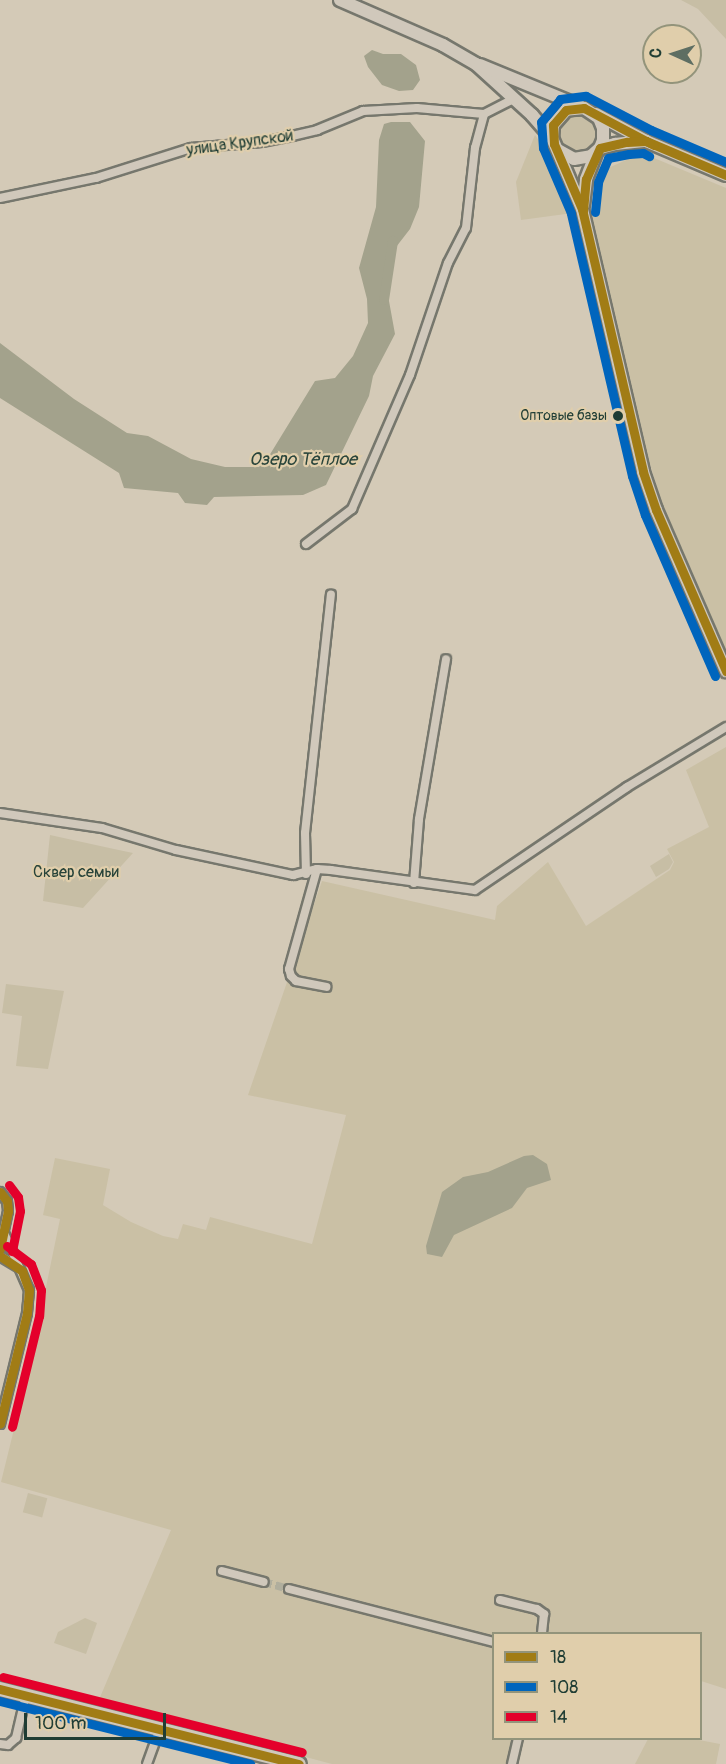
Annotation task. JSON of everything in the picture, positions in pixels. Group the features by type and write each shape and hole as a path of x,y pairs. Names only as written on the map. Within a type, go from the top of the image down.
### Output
{"main road":[{"path":"340,0 443,45 476,64 552,138 582,209 643,472 656,510 726,671"},
{"path":"476,64 490,67 589,111 646,141 726,175"},
{"path":"552,138 553,125 561,114 573,108 589,111 603,128 598,150 586,179 582,209"},
{"path":"558,150 574,159 586,158 598,150 615,144 646,141"},
{"path":"0,1689 299,1764"}],"street":[{"path":"306,544 352,509 410,375 448,263 466,228 475,148 484,114 514,99"},
{"name":"улица Крупской","path":"0,198 96,178 191,148 262,142 292,136 317,130 363,111 417,108 484,114"},
{"path":"306,874 305,833 331,594"},
{"path":"414,882 419,819 446,660"},
{"path":"0,813 102,828 197,854 293,875 306,874 317,869 475,890 627,787 726,727"},
{"path":"317,869 289,969 296,981 326,987"},
{"path":"0,1192 7,1201 5,1235 0,1249"},
{"path":"0,1424 27,1313 29,1290 5,1235"},
{"path":"0,1256 22,1271"},
{"path":"222,1571 264,1582"},
{"path":"290,1589 492,1641"},
{"path":"500,1600 537,1609 544,1614 542,1632"},
{"path":"0,1744 8,1745 16,1738 26,1695"},
{"path":"147,1764 160,1729"},
{"path":"512,1764 518,1740"}],"shaded area":[{"path":"535,135 553,161 573,213 521,220 516,182"},
{"path":"642,153 726,188 726,651 665,514 637,421 589,221 597,173"},
{"path":"726,747 726,1689 702,1681 702,1632 492,1632 492,1740 522,1740 515,1764 332,1764 98,1702 171,1530 1,1482 31,1360 60,1219 43,1215 55,1158 110,1169 103,1205 131,1222 163,1236 178,1239 183,1224 206,1230 210,1217 312,1244 346,1115 248,1095 322,881 495,920 497,906 548,862 586,926 670,870 674,862 667,849 709,827 686,770"},
{"path":"647,1740 699,1740 720,1744 716,1764 635,1764"}],"green space":[{"path":"681,0 726,0 726,39 698,9"},
{"path":"579,115 586,116 592,121 597,127 597,141 592,147 586,152 579,153 572,152 566,147 561,141 560,134 561,127 566,121 572,116"},
{"name":"Сквер семьи","path":"50,835 133,853 83,908 43,901"},
{"path":"669,854 673,862 669,869 656,877 650,866"},
{"path":"6,984 64,991 48,1069 16,1066 22,1016 2,1013"},
{"path":"28,1493 47,1498 42,1517 23,1512"},
{"path":"85,1618 97,1623 86,1654 54,1643 58,1632"}],"water":[{"path":"372,50 383,54 401,54 416,65 420,80 413,90 399,91 382,85 368,67 364,56"},
{"name":"Озеро Тёплое","path":"410,122 425,141 419,207 410,229 386,260 385,279 395,334 373,376 369,396 326,485 303,495 214,497 207,505 185,503 178,493 124,488 119,473 0,398 0,343 74,399 127,433 148,436 191,459 225,467 259,467 269,456 315,381 335,378 353,356 368,323 367,299 359,268 376,207 379,140 384,124"},
{"path":"533,1155 547,1164 551,1180 527,1188 512,1208 454,1235 442,1257 427,1254 426,1246 442,1192 463,1177 488,1172 524,1156"}],"waterway":[{"path":"384,300 393,241"}],"tunnel":[{"path":"264,1582 289,1589"}],"transit line":[{"name":"108","path":"715,676 645,515 632,476 571,213 543,148 541,122 560,99 586,96 651,130 726,162"},
{"name":"18","path":"726,175 646,141 584,108 566,110 553,125 554,144 582,209 643,472 656,510 726,671"},
{"name":"18","path":"583,211 586,179 600,148 627,142 646,141 654,145"},
{"name":"108","path":"595,212 598,182 608,158 643,153 649,156"},
{"name":"14","path":"9,1185 18,1197 20,1211 12,1251"},
{"name":"18","path":"0,1192 7,1201 8,1211 0,1249"},
{"name":"14","path":"7,1246 31,1264 41,1290 39,1316 12,1427"},
{"name":"18","path":"0,1256 22,1271 29,1290 27,1313 0,1424"},
{"name":"14","path":"3,1677 302,1752"},
{"name":"18","path":"0,1689 299,1764"},
{"name":"108","path":"0,1701 250,1764"}],"place":[{"name":"Оптовые базы","path":"618,416"}]}
